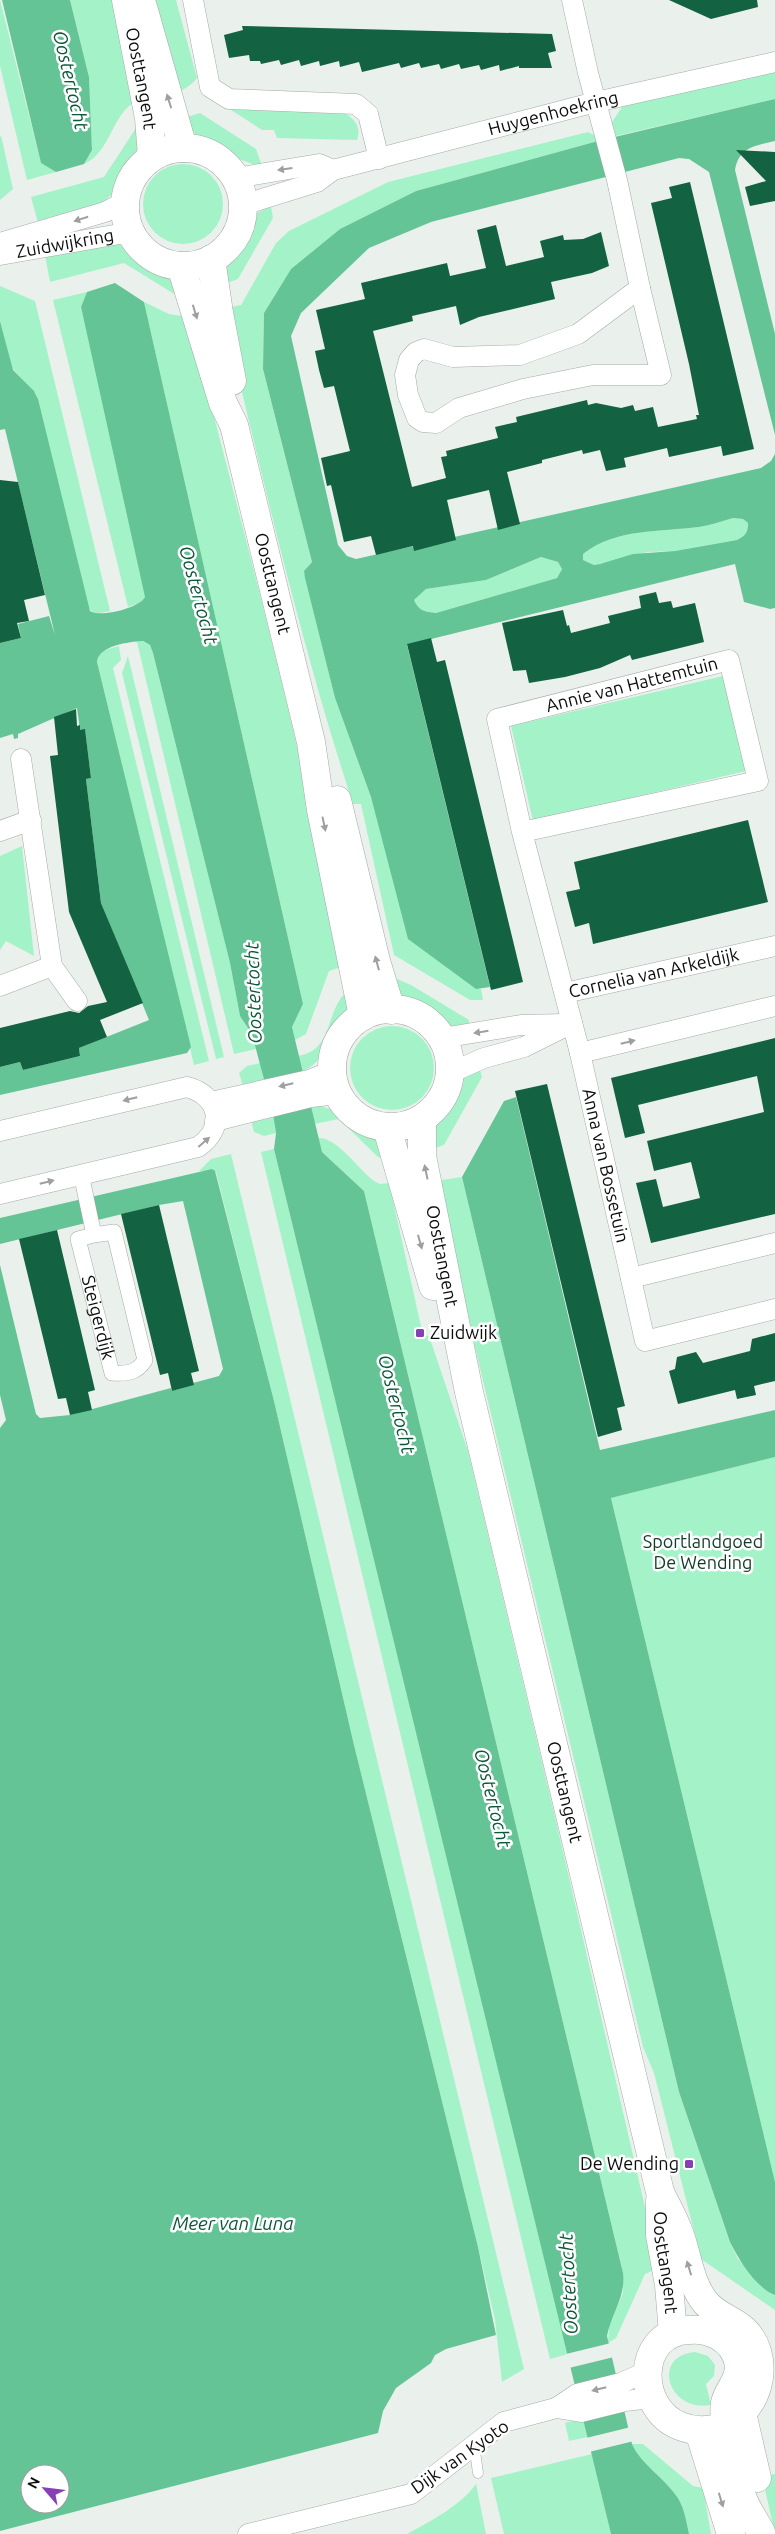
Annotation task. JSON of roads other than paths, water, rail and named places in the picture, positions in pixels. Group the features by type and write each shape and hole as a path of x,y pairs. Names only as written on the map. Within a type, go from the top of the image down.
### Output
{"main road":[{"name":"Oosttangent","path":"126,0 149,118 152,157"},
{"name":"Oosttangent","path":"141,0 183,148"},
{"path":"183,148 206,151 221,160 236,178 241,190 243,205 240,228 229,245 211,259 196,265 181,266 161,261 146,252 134,239 121,234 127,223 115,207 138,169 152,157 170,149 183,148"},
{"name":"Oosttangent","path":"211,259 219,313 236,398 234,425"},
{"name":"Oosttangent","path":"181,266 223,403 234,425 311,742 321,810 364,1016"},
{"name":"Oosttangent","path":"311,742 338,805 376,962 391,1010"},
{"path":"378,1010 391,1010 414,1014 430,1024 442,1038 449,1055 450,1073 446,1091 436,1107 422,1119 405,1126 386,1128 368,1124 352,1114 323,1085 336,1046 346,1030 364,1016 378,1010"},
{"name":"Oosttangent","path":"422,1119 422,1156 470,1392 660,2192 679,2231 698,2291 712,2310 730,2318 746,2332 755,2349"},
{"name":"Oosttangent","path":"386,1128 429,1272 470,1392"},
{"name":"Oosttangent","path":"660,2192 660,2235 669,2285 673,2333"},
{"path":"695,2330 707,2332 755,2349 760,2366 767,2376 754,2397 734,2420 699,2431 676,2425 636,2389 654,2351 660,2342 673,2333 695,2330"},
{"path":"755,2349 739,2365 738,2375 725,2402 734,2420 760,2491 761,2533"},
{"path":"699,2431 731,2534"}],"street":[{"path":"193,0 210,87 229,99 356,104 368,114 379,159"},
{"path":"572,0 596,102 618,180 640,288 661,375 593,375 523,389 458,408 436,423 423,422 418,418 408,395 405,376 409,360 416,352 424,349 453,357 520,355 578,334 640,288"},
{"name":"Huygenhoekring","path":"243,205 317,182 333,170 596,102 775,62"},
{"name":"Huygenhoekring","path":"236,178 319,164 333,170"},
{"name":"Zuidwijkring","path":"0,255 59,236 115,207"},
{"name":"Zuidwijkring","path":"0,243 59,236 121,234"},
{"name":"Annie van Hattemtuin","path":"522,832 758,781 728,660 497,719 522,832 565,993"},
{"path":"21,759 52,966 77,1000"},
{"path":"0,831 31,820"},
{"name":"Cornelia van Arkeldijk","path":"580,1053 565,993 775,946"},
{"path":"0,986 52,966"},
{"path":"580,1053 775,1006"},
{"name":"Cornelia van Arkeldijk","path":"442,1038 521,1025 572,1023"},
{"name":"Cornelia van Arkeldijk","path":"450,1073 484,1058 524,1047 572,1023"},
{"name":"Anna van Bossetuin","path":"580,1053 645,1341 775,1309"},
{"path":"213,1112 323,1085"},
{"path":"0,1130 188,1087 198,1090 213,1112 212,1134 198,1147 0,1194"},
{"path":"81,1174 94,1235"},
{"name":"Steigerdijk","path":"114,1232 146,1360 141,1368 128,1374 112,1373 78,1239 94,1235 114,1232"},
{"path":"631,1278 775,1243"},
{"name":"Dijk van Kyoto","path":"248,2534 411,2494 474,2443 504,2422 636,2389"}],"lane":[{"path":"474,2443 478,2473"}],"water":[{"name":"Oostertocht","path":"2,0 70,0 89,77 92,150 84,164 56,172 41,163"},
{"path":"775,99 775,141 755,146 744,152 737,162 735,170 775,334 775,435 709,172 689,159 679,158 431,222 369,248 301,313 291,336 338,545 347,556 356,559 761,468 771,461 775,454 775,608 770,609 744,602 735,564 407,645 490,987 476,989 408,939 371,797 335,698 305,578 304,571 312,562 263,369 264,313 291,269 340,229 416,191 598,141","holes":["733,518 743,519 748,523 746,534 737,540 675,551 633,554 594,565 583,560 583,554 596,546 624,535 699,527","541,557 558,562 562,569 557,578 436,613 423,610 418,607 414,600 426,589 486,580"]},
{"name":"Oostertocht","path":"115,283 144,302 303,1004 292,1027 322,1152 364,1191 623,2273 620,2298 607,2336 632,2444 646,2464 678,2498 689,2534 611,2534 274,1149 276,1133 273,1114 252,1034 240,1016 230,963 153,653 150,645 143,641 109,648 99,656 97,662 191,1047 187,1053 0,1095 0,1067 20,1062 23,1070 80,1056 79,1048 149,1020 101,903 86,779 91,778 85,730 80,730 77,708 18,734 18,738 14,739 13,734 0,738 0,643 21,638 18,624 49,616 55,635 5,429 0,430 0,321 13,370 34,391 38,399 90,611 110,613 119,611 136,605 145,597 81,307 87,292"},
{"path":"516,1097 600,1450 775,1410 775,1457 611,1498 775,2182 775,2295 754,2279 743,2265 730,2242 679,2092 462,1177 504,1101"},
{"name":"Meer van Luna","path":"212,1169 215,1171 274,1401 354,1745 478,2247 496,2335 446,2349 435,2355 431,2363 396,2388 383,2411 378,2433 70,2513 70,2464 20,2464 20,2514 66,2514 0,2531 0,1428 6,1420 0,1395 0,1265 36,1414 40,1418 70,1415 171,1388 172,1391 219,1376 223,1369 183,1201 159,1205 0,1244 0,1218"}],"place":[{"name":"Zuidwijk","path":"420,1333"},
{"name":"De Wending","path":"689,2164"}],"park label":[{"name":"Sportlandgoed De Wending","path":"703,1552"}]}
